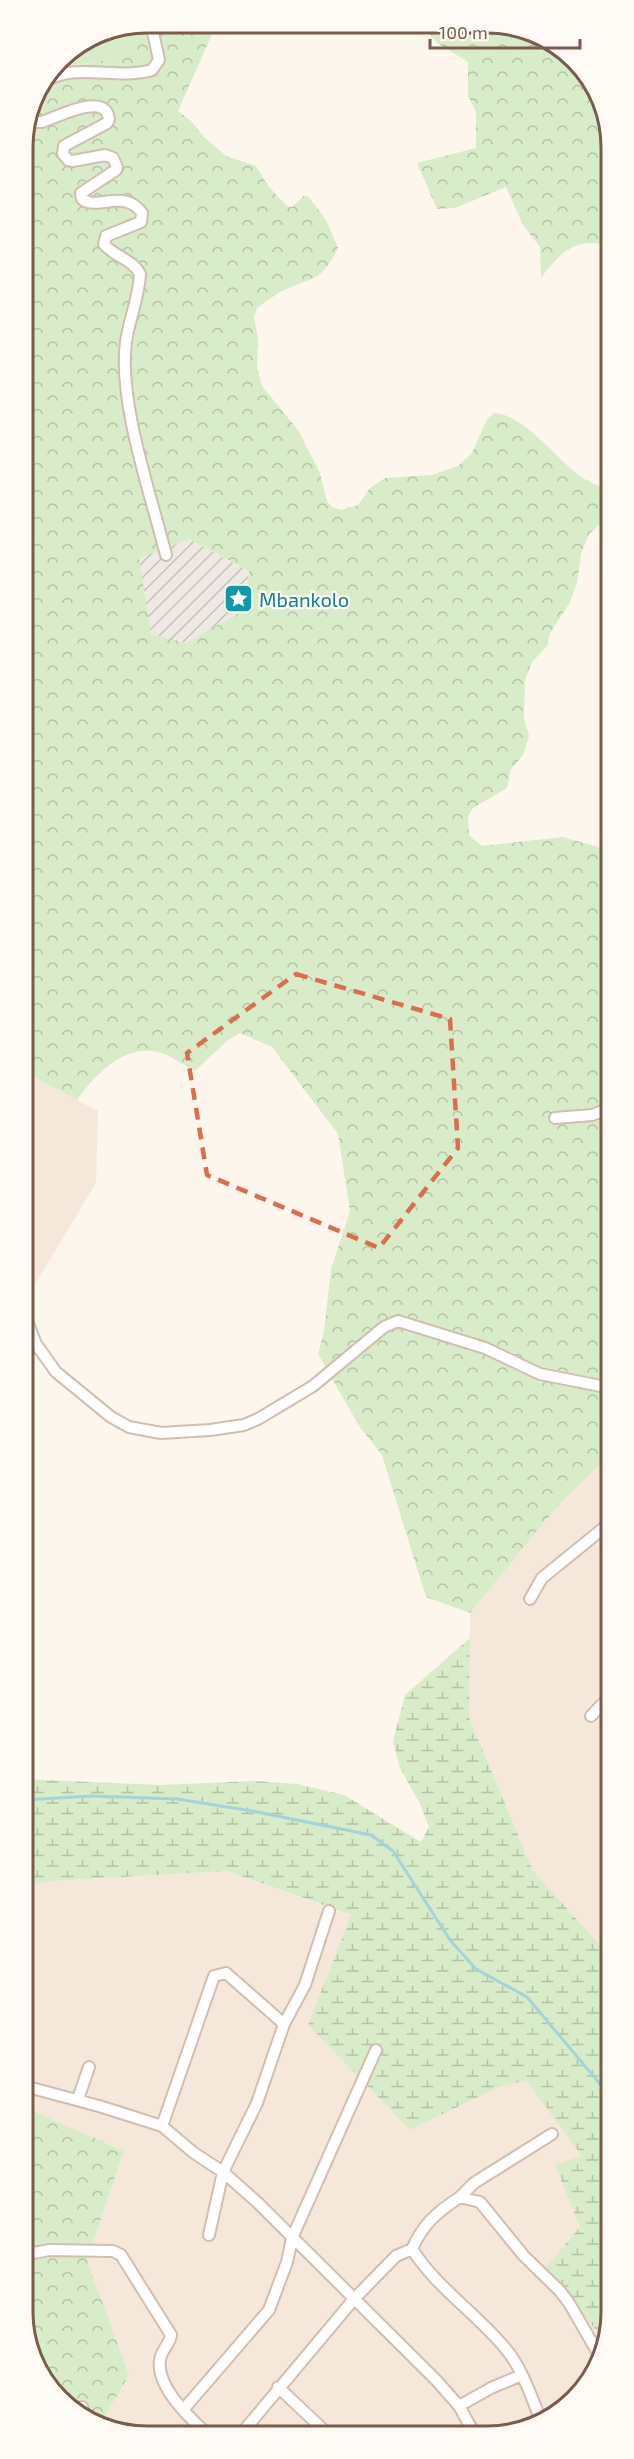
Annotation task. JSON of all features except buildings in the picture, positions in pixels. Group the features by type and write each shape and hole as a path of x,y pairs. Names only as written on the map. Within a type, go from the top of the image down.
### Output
{"street":[{"path":"55,78 67,73 82,71 136,73 152,70 159,60 153,33"},
{"path":"36,122 42,122 89,106 103,107 107,110 109,119 107,123 64,146 63,154 68,160 73,161 105,155 113,158 117,167 116,171 81,193 82,199 88,203 119,200 135,205 142,213 141,222 106,236 104,244 133,264 140,274 136,304 126,341 125,372 136,436 166,555"},
{"path":"555,1118 592,1115 601,1112"},
{"path":"33,1336 56,1372 111,1417 129,1427 161,1433 210,1430 244,1425 258,1419 314,1386 384,1328 398,1321 485,1348 540,1374 601,1386"},
{"path":"530,1599 542,1578 601,1530"},
{"path":"591,1716 601,1706"},
{"path":"209,2235 223,2172 257,2103 284,2024 305,1986 329,1911"},
{"path":"162,2126 214,1977 226,1973 284,2024"},
{"path":"183,2410 269,2310 287,2262 292,2238 376,2050"},
{"path":"78,2099 89,2067"},
{"path":"33,2088 78,2099 162,2126 194,2153 223,2172 436,2380 459,2406 470,2426"},
{"path":"247,2426 354,2299 396,2256 412,2250 420,2230 460,2197 474,2182 552,2134"},
{"path":"460,2197 480,2202 524,2256 560,2292 595,2348"},
{"path":"33,2253 49,2250 113,2251 127,2261 171,2335 171,2341 161,2355 161,2372 169,2390 183,2410 199,2426"},
{"path":"412,2250 422,2265 504,2346 522,2375 538,2414"},
{"path":"459,2406 490,2388 522,2375"},
{"path":"278,2387 319,2426"}],"highlighted area":[{"path":"296,974 450,1019 458,1148 379,1248 207,1175 187,1053"}],"shaded area":[{"path":"189,539 249,571 246,609 186,643 151,634 138,558"},
{"path":"33,1076 98,1111 96,1183 33,1287"},
{"path":"601,1464 601,1946 533,1871 469,1717 470,1613 561,1502"},
{"path":"227,1871 352,1916 308,2025 410,2130 499,2087 526,2079 583,2156 555,2166 581,2227 545,2269 599,2335 589,2363 568,2393 551,2407 531,2417 517,2422 487,2426 147,2426 124,2424 104,2418 129,2375 87,2260 124,2151 33,2111 33,1885 51,1881"}],"green space":[{"path":"147,33 213,33 178,111 226,156 256,166 268,186 287,206 292,207 304,196 308,196 326,220 338,248 328,266 319,275 277,294 257,308 254,317 258,339 257,368 262,386 298,430 320,473 327,501 332,507 341,510 358,505 370,488 385,478 432,475 458,466 472,453 487,419 494,413 505,415 528,429 580,476 601,486 601,523 589,534 581,554 577,583 570,602 549,635 548,645 532,662 525,680 524,718 529,736 523,755 511,769 507,788 473,808 468,816 469,835 482,846 563,837 601,848 601,1464 561,1502 470,1613 426,1597 382,1455 359,1426 318,1354 324,1331 331,1269 350,1211 338,1134 272,1047 240,1033 228,1040 195,1071 162,1053 136,1052 113,1062 103,1070 77,1100 33,1076 33,139 35,124 45,96 64,68 106,60","holes":["189,539 249,571 246,609 186,643 151,634 139,558"]},
{"path":"148,33 119,54 100,62 65,67 83,52 103,42 124,35"},
{"path":"430,33 510,35 531,42 557,56 582,83 595,110 600,132 601,244 588,243 570,248 541,278 540,247 523,225 506,187 455,208 437,209 417,163 476,148 476,112 468,96 468,62 437,43"},
{"path":"470,1638 469,1717 533,1871 601,1946 601,2320 599,2335 544,2269 580,2227 555,2165 582,2156 526,2080 499,2087 410,2130 308,2025 351,1915 227,1871 51,1881 33,1885 33,1779 159,1785 255,1781 297,1784 344,1795 421,1842 429,1827 420,1804 400,1768 393,1741 405,1695"},
{"path":"33,2111 124,2151 87,2260 129,2375 104,2418 83,2407 66,2393 52,2376 39,2349 33,2312"}],"waterway":[{"path":"33,1799 92,1796 177,1799 252,1811 371,1835 393,1851 450,1940 476,1969 527,1997 601,2085"}],"place":[{"name":"Mbankolo","path":"238,599"}]}
